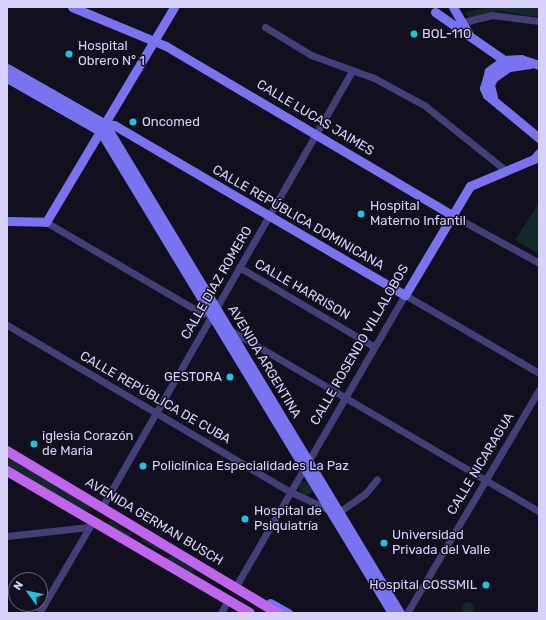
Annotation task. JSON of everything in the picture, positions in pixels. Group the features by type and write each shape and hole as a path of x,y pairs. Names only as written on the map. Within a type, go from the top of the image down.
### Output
{"main road":[{"name":"CALLE LUCAS JAIMES","path":"72,7 154,40 317,133 450,214"},
{"path":"7,221 46,222 174,7"},
{"path":"433,10 447,12 453,7 464,22 468,33"},
{"path":"433,10 468,33 485,49 504,60"},
{"path":"485,49 489,70 484,88 495,101 539,138"},
{"path":"489,70 504,60 521,59 537,64"},
{"path":"495,101 490,91 493,78 509,67 537,64"},
{"path":"7,68 18,79 72,115 103,127"},
{"path":"7,78 18,79 77,106 103,127"},
{"path":"72,115 77,106"},
{"name":"CALLE REPÚBLICA DOMINICANA","path":"103,127 114,125 405,295"},
{"name":"AVENIDA ARGENTINA","path":"103,127 307,465 339,512 355,546"},
{"name":"CALLE ROSENDO VILLALOBOS","path":"405,295 450,214 470,186 534,159 539,153"},
{"name":"AVENIDA GERMAN BUSCH","path":"7,451 236,586 288,613"},
{"name":"AVENIDA ARGENTINA","path":"307,465 329,510 355,546 375,579 392,613"},
{"path":"7,471 91,524 250,613"},
{"path":"91,524 102,507"},
{"name":"AVENIDA ARGENTINA","path":"375,579 400,613"},
{"path":"228,600 236,586 278,613"}],"street":[{"path":"464,22 492,15 539,21"},
{"path":"265,27 311,55 352,71 424,105 505,170"},
{"name":"CALLE DIAZ ROMERO","path":"102,507 239,267 270,217 352,71"},
{"name":"CALLE LUCAS JAIMES","path":"450,214 539,263"},
{"path":"46,222 201,313 214,311"},
{"name":"CALLE HARRISON","path":"239,267 373,346"},
{"name":"CALLE ROSENDO VILLALOBOS","path":"236,586 346,398 373,346 405,295"},
{"name":"CALLE REPÚBLICA DOMINICANA","path":"405,295 539,373"},
{"name":"CALLE REPÚBLICA DE CUBA","path":"7,326 291,492 329,510"},
{"path":"227,332 346,398 539,511"},
{"name":"CALLE NICARAGUA","path":"407,613 539,390"},
{"path":"339,512 365,494 377,479"},
{"path":"7,536 91,524"},
{"path":"39,613 91,524"},
{"path":"221,613 228,600"}],"green space":[{"path":"490,7 539,7 539,17 500,11 469,18 465,12"},
{"path":"539,203 539,254 515,240"},
{"path":"7,456 89,504 89,509 85,511 7,466"},
{"path":"306,481 311,483 313,488 311,493 306,495 301,493 299,488 301,483"},
{"path":"110,520 126,532 133,533 130,537 108,524"},
{"path":"140,535 162,549 157,550 142,541"},
{"path":"172,556 194,569 192,574 165,558"},
{"path":"468,602 472,604 474,608 472,612 468,614 464,612 462,608 464,604"}],"place":[{"name":"BOL-110","path":"414,34"},
{"name":"Hospital Obrero N° 1","path":"69,54"},
{"name":"Oncomed","path":"133,122"},
{"name":"Hospital Materno Infantil","path":"361,214"},
{"name":"GESTORA","path":"230,377"},
{"name":"iglesia Corazón de Maria","path":"34,444"},
{"name":"Policlínica Especialidades La Paz","path":"143,466"},
{"name":"Hospital de Psiquiatría","path":"245,519"},
{"name":"Universidad Privada del Valle","path":"384,543"},
{"name":"Hospital COSSMIL","path":"486,585"}]}
